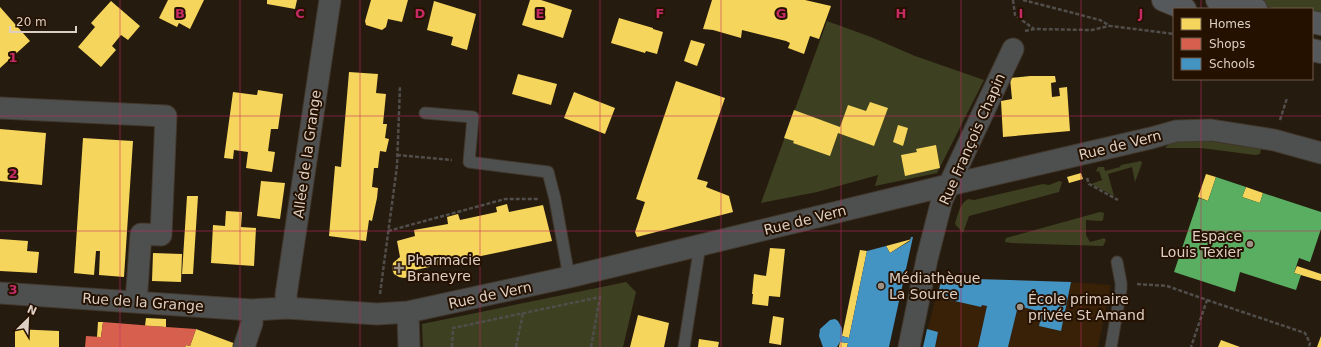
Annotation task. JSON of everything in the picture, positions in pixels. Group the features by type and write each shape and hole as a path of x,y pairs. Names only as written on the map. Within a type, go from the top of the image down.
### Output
{"main road":[{"path":"1163,0 1183,8"},
{"path":"1217,0 1252,8"}],"street":[{"name":"Allée de la Grange","path":"287,308 286,295 330,0"},
{"name":"Rue François Chapin","path":"909,347 927,259 942,200 1013,49"},
{"path":"0,108 166,116 161,236 141,234 136,302"},
{"name":"Rue de Vern","path":"287,308 377,314 408,312 569,277 1176,131 1211,130 1274,140 1321,153"},
{"name":"Rue de la Grange","path":"0,293 252,310 287,308"},
{"path":"244,347 252,323 252,310"},
{"path":"408,312 409,347"}],"lane":[{"path":"425,113 473,117 469,162 548,172 556,199 569,277"},
{"path":"684,347 700,246"},
{"path":"1111,347 1121,289 1116,262"}],"path":[{"path":"1013,0 1015,15 1034,29"},
{"path":"1023,0 1100,20 1110,26"},
{"path":"1013,49 1026,31 1034,29 1092,30 1110,26 1173,34"},
{"path":"377,314 397,155 400,86"},
{"path":"397,155 469,162"},
{"path":"1087,178 1089,184 1118,200"},
{"path":"388,231 505,199 556,199"},
{"path":"1121,283 1167,286 1305,333 1310,344 1309,347"},
{"path":"452,347 453,328 600,297 590,347"},
{"path":"1191,347 1207,300"},
{"path":"516,347 523,313"}],"shaded area":[{"name":"École primaire privée St Amand","path":"941,277 1111,285 1098,347 923,347"}],"green space":[{"path":"1240,0 1321,0 1321,20 1313,17 1313,8 1273,8"},
{"path":"827,21 871,37 915,56 984,80 937,173 875,186 879,172 878,175 817,192 761,203"},
{"path":"1172,141 1208,141 1261,149 1260,154 1255,155 1201,148 1165,148"},
{"path":"1141,161 1142,163 1135,182 1132,167 1108,174 1114,196 1091,184 1102,180 1099,171 1096,172 1098,167 1104,167 1105,171 1120,167 1121,165"},
{"path":"1059,181 1062,182 1059,192 969,216 963,233 955,224 961,207 968,199 974,200 1043,184 1049,185"},
{"path":"1100,212 1104,213 1103,220 1086,220 1086,235 1090,242 1104,238 1106,240 1103,246 1005,242 1006,238"},
{"path":"626,282 636,292 623,347 423,347 422,324"}],"building: Homes":[{"path":"168,0 204,0 190,29 179,23 177,27 159,18"},
{"path":"267,0 297,0 295,9 267,4"},
{"path":"371,0 408,0 402,22 388,19 386,27 382,30 366,25 365,21"},
{"path":"530,0 541,0 572,10 563,38 522,25"},
{"path":"712,0 805,0 831,6 819,39 810,36 804,54 788,48 790,43 786,41 742,30 741,38 713,30 703,29"},
{"path":"111,1 140,26 128,40 121,35 112,46 116,50 101,67 78,47 95,27 91,23"},
{"path":"434,1 476,14 467,50 451,45 453,37 427,30"},
{"path":"0,7 30,41 0,68"},
{"path":"619,18 663,32 657,54 646,51 645,53 611,43"},
{"path":"691,40 705,44 697,66 684,61"},
{"path":"349,72 378,74 376,93 386,94 383,124 387,124 385,138 389,139 386,152 380,151 378,168 374,168 372,187 378,188 377,198 372,221 369,220 366,241 329,236 335,166 341,167"},
{"path":"518,74 557,84 551,105 512,94"},
{"path":"1055,76 1056,82 1051,83 1052,97 1060,96 1059,88 1067,87 1070,131 1003,137 1001,101 1012,99 1010,78"},
{"path":"676,81 725,98 697,179 708,182 706,187 729,196 733,212 637,237 635,232 645,202 636,199"},
{"path":"258,90 283,94 278,129 271,129 268,151 275,152 272,172 246,168 248,152 234,150 233,159 224,158 233,92 257,95"},
{"path":"574,92 615,108 605,134 564,118"},
{"path":"870,102 888,108 874,146 838,133 830,156 793,143 794,141 784,138 794,110 840,127 848,105 866,111"},
{"path":"898,125 908,128 903,146 893,142"},
{"path":"0,129 46,133 42,185 0,181"},
{"path":"83,138 133,141 124,277 99,275 100,251 96,251 94,275 74,273"},
{"path":"936,145 940,168 905,176 901,155 917,152 916,149"},
{"path":"1081,173 1083,179 1069,183 1067,177"},
{"path":"1206,174 1216,177 1208,201 1198,197"},
{"path":"261,181 285,183 280,219 257,216"},
{"path":"1246,187 1263,193 1260,203 1242,197"},
{"path":"187,196 198,196 193,274 182,274"},
{"path":"507,204 509,212 543,205 552,241 415,270 416,275 404,278 394,274 392,269 393,263 400,257 397,241 415,236 414,230 448,224 447,217 458,214 460,220 497,212 496,207"},
{"path":"226,211 242,212 241,227 256,228 254,266 211,263 213,225 225,226"},
{"path":"0,239 28,241 27,251 39,252 37,273 0,271"},
{"path":"912,239 890,253 886,246"},
{"path":"770,248 785,249 780,297 769,296 768,306 752,304 754,274 766,276"},
{"path":"860,250 867,251 849,338 842,336"},
{"path":"153,253 182,254 181,282 152,281"},
{"path":"1297,266 1321,274 1321,281 1294,273"},
{"path":"638,315 669,323 664,347 630,347"},
{"path":"773,316 784,318 781,345 769,343"},
{"path":"146,318 166,319 166,327 145,326"},
{"path":"98,322 103,322 101,337 97,337"},
{"path":"15,329 59,331 59,347 15,347"},
{"path":"196,329 236,344 235,347 185,347 186,345 190,346"},
{"path":"1321,336 1321,347 1317,347"},
{"path":"699,339 719,342 718,347 698,347"},
{"path":"1221,340 1240,347 1218,347"},
{"path":"840,342 848,343 847,347 839,347"}],"building: Shops":[{"path":"103,322 196,329 190,346 186,345 185,347 85,347 86,336 101,337"}],"building: Schools":[{"name":"Médiathèque La Source","path":"911,237 913,237 889,347 847,347 848,343 840,342 837,347 823,347 819,336 820,329 830,320 835,319 838,321 842,328 842,336 849,338 867,251 886,246 890,253 910,241"},
{"path":"942,278 1071,282 1061,331 1039,326 1042,312 1018,306 1008,347 978,347 987,306 982,305 981,307 937,297"},
{"path":"927,329 938,332 935,347 923,347"}],"building: Public":[{"name":"Espace Louis Texier","path":"1216,177 1246,187 1242,197 1260,203 1263,193 1321,212 1321,229 1310,262 1299,258 1294,273 1301,275 1296,290 1240,272 1235,292 1174,272 1199,198 1208,201"}],"place":[{"name":"Espace Louis Texier","path":"1250,244"},
{"name":"Pharmacie Braneyre","path":"399,268"},
{"name":"Médiathèque La Source","path":"881,286"},
{"name":"École primaire privée St Amand","path":"1020,307"}]}
